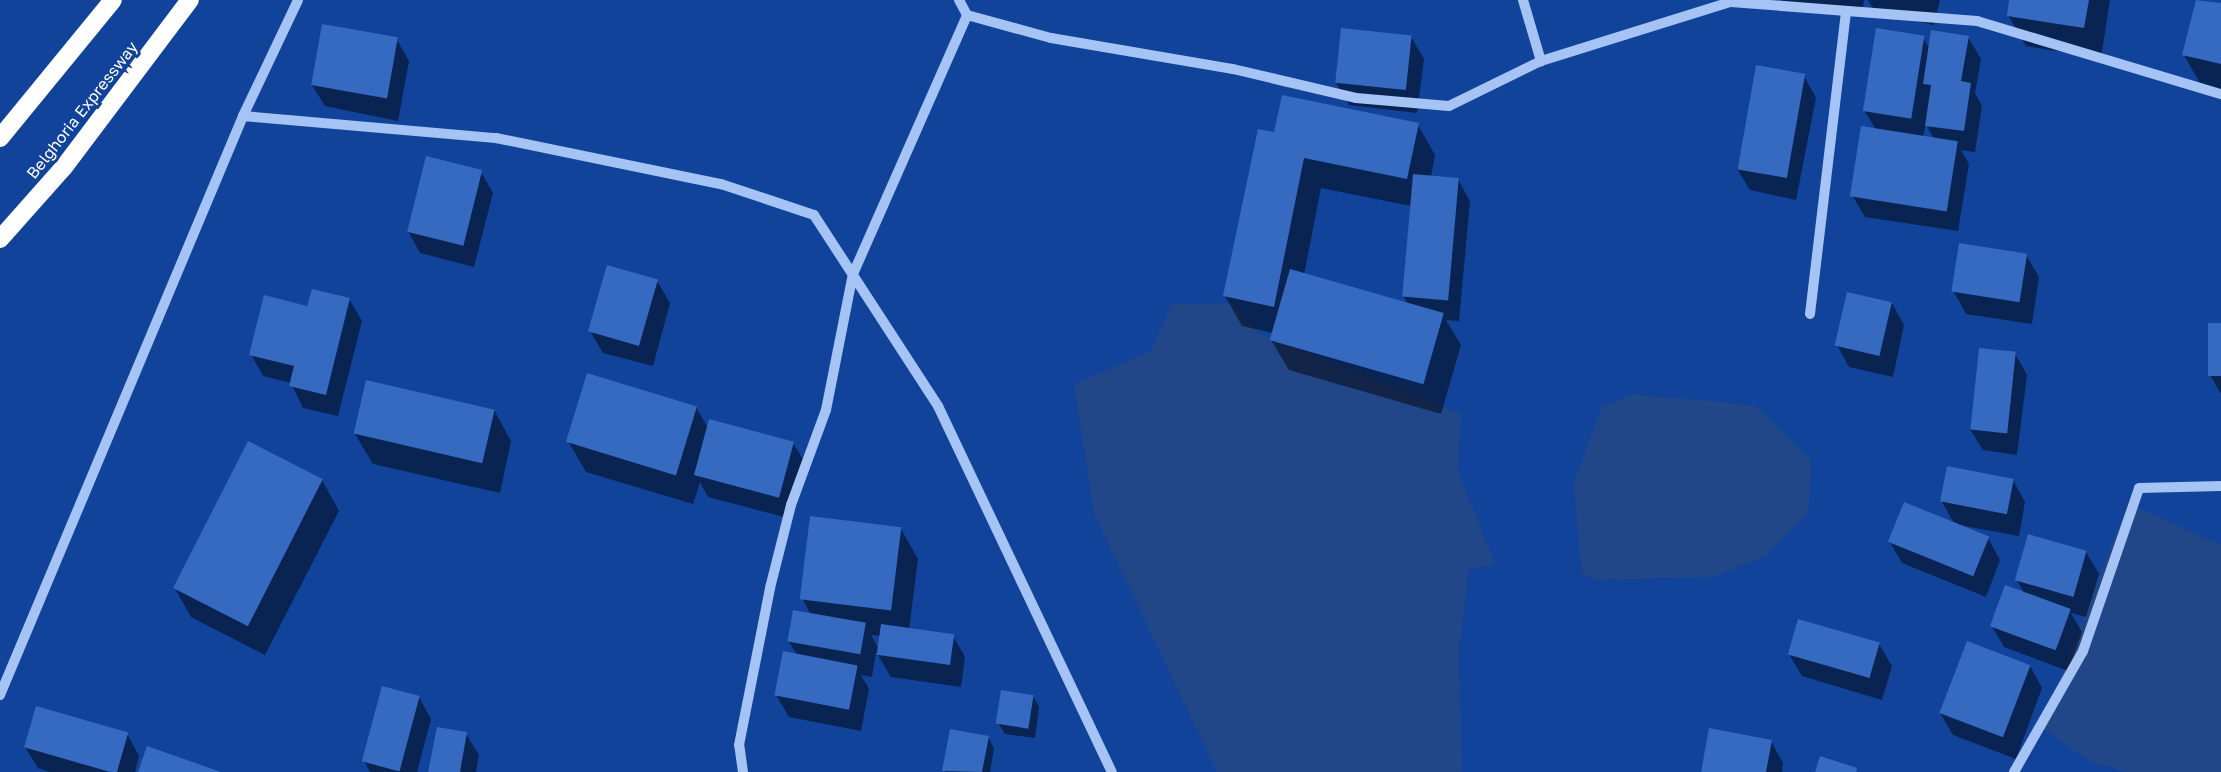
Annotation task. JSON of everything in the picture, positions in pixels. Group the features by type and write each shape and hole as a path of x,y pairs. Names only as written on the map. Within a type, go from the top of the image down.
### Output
{"highway":[{"path":"0,138 113,0"},
{"name":"Belghoria Expressway","path":"0,239 64,167 190,0"}],"street":[{"path":"0,695 243,117 298,0"},
{"path":"959,0 967,15 1051,38 1233,69 1356,98 1449,106 1541,61 1732,1 1977,21 2221,94"},
{"path":"1522,0 1541,61"},
{"path":"1810,314 1846,11"},
{"path":"743,772 739,745 770,588 791,505 826,410 853,274 967,15"},
{"path":"243,117 496,138 721,184 814,215 938,406 1112,772"},
{"path":"2014,772 2083,651 2139,488 2221,486"}],"water":[{"path":"1232,303 1256,332 1461,414 1458,471 1495,564 1469,569 1459,651 1462,772 1217,772 1094,513 1074,384 1151,351 1172,304"},
{"path":"1633,394 1754,405 1812,461 1808,513 1767,555 1713,577 1593,580 1581,572 1574,482 1602,407"},
{"path":"2128,503 2221,545 2221,772 2128,772 2091,762 2041,727"}],"building":[{"path":"2009,0 2089,0 2084,28 2007,16"},
{"path":"2196,0 2221,3 2221,64 2182,55"},
{"path":"322,24 398,37 387,98 311,85"},
{"path":"1341,28 1412,35 1406,90 1335,83"},
{"path":"1876,28 1924,36 1911,119 1863,111"},
{"path":"1931,30 1969,36 1961,81 1971,83 1964,131 1925,126 1931,85 1923,84"},
{"path":"1756,65 1805,74 1787,178 1738,169"},
{"path":"1282,95 1419,123 1407,179 1304,158 1274,307 1223,296 1258,129 1274,132"},
{"path":"1861,126 1958,141 1947,211 1850,196"},
{"path":"426,156 482,170 463,246 407,232"},
{"path":"1413,174 1459,178 1448,301 1402,297"},
{"path":"1959,243 2027,254 2019,302 1951,291"},
{"path":"607,265 658,280 639,346 588,331"},
{"path":"1290,269 1444,313 1423,384 1270,340"},
{"path":"312,289 350,298 326,395 289,386 294,366 249,355 264,295 307,306"},
{"path":"1847,292 1892,302 1879,356 1835,346"},
{"path":"2208,323 2221,323 2221,376 2208,376"},
{"path":"1979,348 2016,352 2007,433 1970,430"},
{"path":"587,373 697,407 676,475 566,442"},
{"path":"366,380 495,410 482,463 354,434"},
{"path":"709,419 794,442 779,498 694,475"},
{"path":"248,441 323,479 248,626 173,588"},
{"path":"1947,466 2014,479 2007,514 1940,501"},
{"path":"1904,502 1989,536 1973,576 1888,542"},
{"path":"810,516 901,527 891,611 800,599"},
{"path":"2028,534 2087,551 2073,597 2015,580"},
{"path":"2005,585 2071,609 2056,650 1990,626"},
{"path":"793,610 866,623 860,654 787,642"},
{"path":"1798,619 1880,642 1870,678 1788,655"},
{"path":"881,624 954,634 950,665 877,655"},
{"path":"1967,641 2030,665 2003,737 1939,713"},
{"path":"783,651 858,666 849,710 774,695"},
{"path":"382,686 420,696 399,771 362,761"},
{"path":"1001,690 1034,695 1028,729 996,724"},
{"path":"36,706 128,732 117,772 24,747"},
{"path":"437,727 467,732 460,772 428,772"},
{"path":"1709,728 1772,740 1766,772 1701,772"},
{"path":"950,729 989,736 982,772 942,771"},
{"path":"147,746 221,772 138,772"},
{"path":"1820,756 1857,768 1856,772 1815,772"}]}
